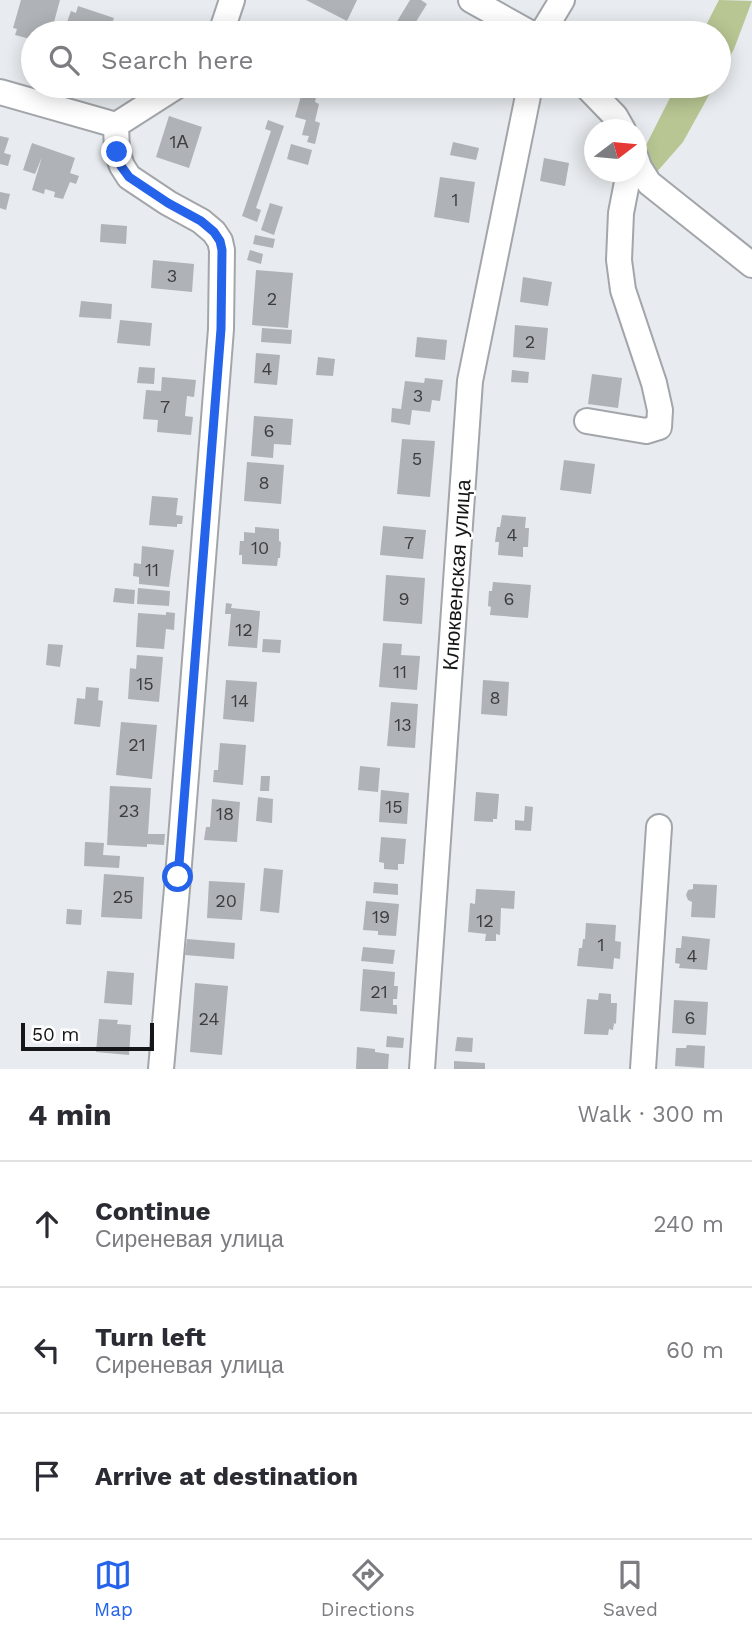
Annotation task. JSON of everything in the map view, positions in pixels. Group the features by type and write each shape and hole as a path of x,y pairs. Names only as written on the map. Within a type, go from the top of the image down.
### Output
{"street":[{"path":"225,21 232,0"},
{"path":"471,0 509,21"},
{"path":"549,21 562,0"},
{"path":"0,92 21,98"},
{"path":"21,98 116,125 158,98"},
{"name":"Клюквенская улица","path":"422,1069 470,381 528,98"},
{"path":"598,98 617,119"},
{"path":"116,125 117,152 121,166 129,177 201,221 214,232 222,250 221,329 161,1069"},
{"path":"647,180 752,265"},
{"path":"587,421 646,431 659,427 660,410 657,397 623,290 619,260 621,213 627,182"},
{"path":"643,1069 659,827"}],"green space":[{"path":"719,0 752,1 731,55 731,21 708,21"},
{"path":"670,98 707,98 683,142 655,174 647,161 647,143"}],"building":[{"path":"21,0 60,0 54,21 21,21 21,37 15,35 17,29 13,28"},
{"path":"306,0 357,0 347,21"},
{"path":"410,0 421,0 427,4 416,21 397,21"},
{"path":"78,6 114,18 113,21 67,21 71,11 76,13"},
{"path":"300,98 316,98 315,102 319,104 315,121 320,123 315,144 307,142 309,136 302,135 306,120 295,117"},
{"path":"169,116 202,127 189,168 156,157"},
{"path":"268,120 284,126 256,208 261,210 257,222 242,216 271,131 265,129"},
{"path":"0,136 9,138 4,153 11,155 8,166 0,164"},
{"path":"453,142 479,148 476,160 450,155"},
{"path":"32,143 75,158 70,173 79,176 76,184 70,182 63,199 54,197 55,192 45,189 44,194 32,190 42,157 35,174 23,170"},
{"path":"291,144 312,150 308,165 287,159"},
{"path":"544,158 569,163 565,186 540,181"},
{"path":"440,177 475,182 469,223 434,217"},
{"path":"0,192 10,194 6,210 0,208"},
{"path":"270,203 283,207 274,235 261,230"},
{"path":"101,224 127,226 126,244 100,242"},
{"path":"255,235 275,239 273,248 253,244"},
{"path":"250,250 263,254 261,264 247,260"},
{"path":"153,260 194,264 192,292 151,288"},
{"path":"256,270 293,273 288,328 252,325"},
{"path":"523,277 552,282 548,306 520,302"},
{"path":"81,301 112,304 111,319 79,317"},
{"path":"120,320 152,323 150,346 117,343"},
{"path":"515,325 548,328 545,360 513,357"},
{"path":"262,328 292,330 291,344 261,342"},
{"path":"417,337 447,340 445,360 415,357"},
{"path":"256,353 280,355 277,385 254,383"},
{"path":"318,357 335,359 333,376 316,375"},
{"path":"139,367 155,368 154,384 137,383"},
{"path":"512,370 529,372 528,383 511,382"},
{"path":"592,374 622,378 618,408 588,404"},
{"path":"162,377 196,380 194,397 187,396 185,416 193,417 191,435 157,432 158,420 143,419 146,390 161,391"},
{"path":"425,378 443,380 440,401 432,400 430,412 412,410 410,425 391,422 392,408 401,409 405,381 424,383"},
{"path":"254,416 293,419 291,445 274,444 273,458 251,456"},
{"path":"402,439 435,441 430,497 397,494"},
{"path":"564,460 595,464 591,494 560,490"},
{"path":"247,462 284,465 281,504 244,501"},
{"path":"152,496 178,498 176,515 183,516 182,524 177,524 177,527 149,525"},
{"path":"502,515 526,517 525,528 529,528 528,547 523,547 523,557 498,555 499,542 495,542"},
{"path":"383,526 426,530 423,559 380,555"},
{"path":"255,527 279,529 281,542 277,566 242,564 242,555 239,555 240,541 244,541 244,532 255,533"},
{"path":"142,546 174,550 169,587 139,584 139,577 133,576 134,563 141,564"},
{"path":"386,575 425,578 422,624 383,621"},
{"path":"493,582 531,585 528,618 490,615 489,591 492,591"},
{"path":"115,588 135,590 134,604 113,602"},
{"path":"138,588 170,591 169,606 137,604"},
{"path":"226,603 232,604 231,608 260,611 257,648 228,646 231,614 225,614"},
{"path":"166,612 175,613 174,630 166,629 164,649 136,647 138,613 166,615"},
{"path":"263,639 281,640 280,653 262,652"},
{"path":"383,643 402,644 401,655 420,656 417,690 379,687"},
{"path":"48,644 63,645 60,667 46,665"},
{"path":"137,655 163,657 159,702 128,699 130,668 136,669"},
{"path":"226,680 257,682 254,722 223,719"},
{"path":"483,680 509,682 507,716 481,714"},
{"path":"86,687 99,688 98,700 103,701 100,727 74,724 77,698 85,699"},
{"path":"391,702 418,704 415,748 387,746"},
{"path":"121,722 157,725 152,779 116,775"},
{"path":"220,743 246,745 243,785 213,782 214,770 218,770"},
{"path":"360,766 380,768 378,792 358,790"},
{"path":"261,776 270,776 269,791 260,791"},
{"path":"110,786 151,788 148,834 165,834 164,845 107,845"},
{"path":"381,790 409,793 407,824 379,822"},
{"path":"476,792 499,794 497,819 493,819 493,822 474,821"},
{"path":"258,797 273,799 272,823 256,821"},
{"path":"212,799 240,802 237,842 204,840 206,827 210,827"},
{"path":"525,806 533,807 531,831 515,830 515,820 524,821"},
{"path":"381,837 406,839 404,864 398,864 398,870 384,869 384,863 379,862"},
{"path":"85,842 104,843 103,855 120,856 119,868 84,866"},
{"path":"264,868 283,870 279,913 260,911"},
{"path":"104,874 144,877 142,919 101,917"},
{"path":"209,881 245,883 242,920 207,918"},
{"path":"374,882 398,884 398,895 373,893"},
{"path":"693,884 717,885 715,918 691,917 692,902 686,895 688,890 693,889"},
{"path":"476,889 515,891 514,909 501,908 500,935 496,934 496,941 485,941 486,934 468,932 470,903 475,904"},
{"path":"366,901 399,904 396,936 378,935 378,931 363,930"},
{"path":"67,909 82,910 81,925 66,924"},
{"path":"586,923 616,925 615,941 621,942 620,959 614,958 613,969 577,966 579,948 582,948 585,939"},
{"path":"682,936 710,939 707,970 679,968 680,964 675,963 676,948 681,948"},
{"path":"187,939 235,943 234,959 185,955"},
{"path":"363,947 395,950 393,964 361,961"},
{"path":"363,969 395,972 394,986 398,986 397,999 393,999 393,1005 397,1005 397,1014 360,1011"},
{"path":"107,971 134,973 132,1005 104,1003"},
{"path":"195,983 228,986 222,1055 190,1052"},
{"path":"599,993 611,994 611,1003 617,1003 616,1024 614,1023 613,1030 609,1029 608,1035 584,1034 587,999 598,1000"},
{"path":"674,1000 708,1002 706,1035 672,1033"},
{"path":"99,1019 118,1020 117,1024 131,1025 129,1055 96,1052"},
{"path":"387,1036 404,1038 403,1048 386,1047"},
{"path":"457,1037 473,1038 472,1052 455,1051"},
{"path":"687,1045 705,1046 704,1068 675,1066 676,1048 686,1048"},
{"path":"357,1047 389,1054 388,1069 356,1069"},
{"path":"454,1061 485,1063 485,1069 454,1069"}],"route":[{"path":"117,152 121,166 129,177 201,221 214,232 222,250 221,329 178,877"}]}
